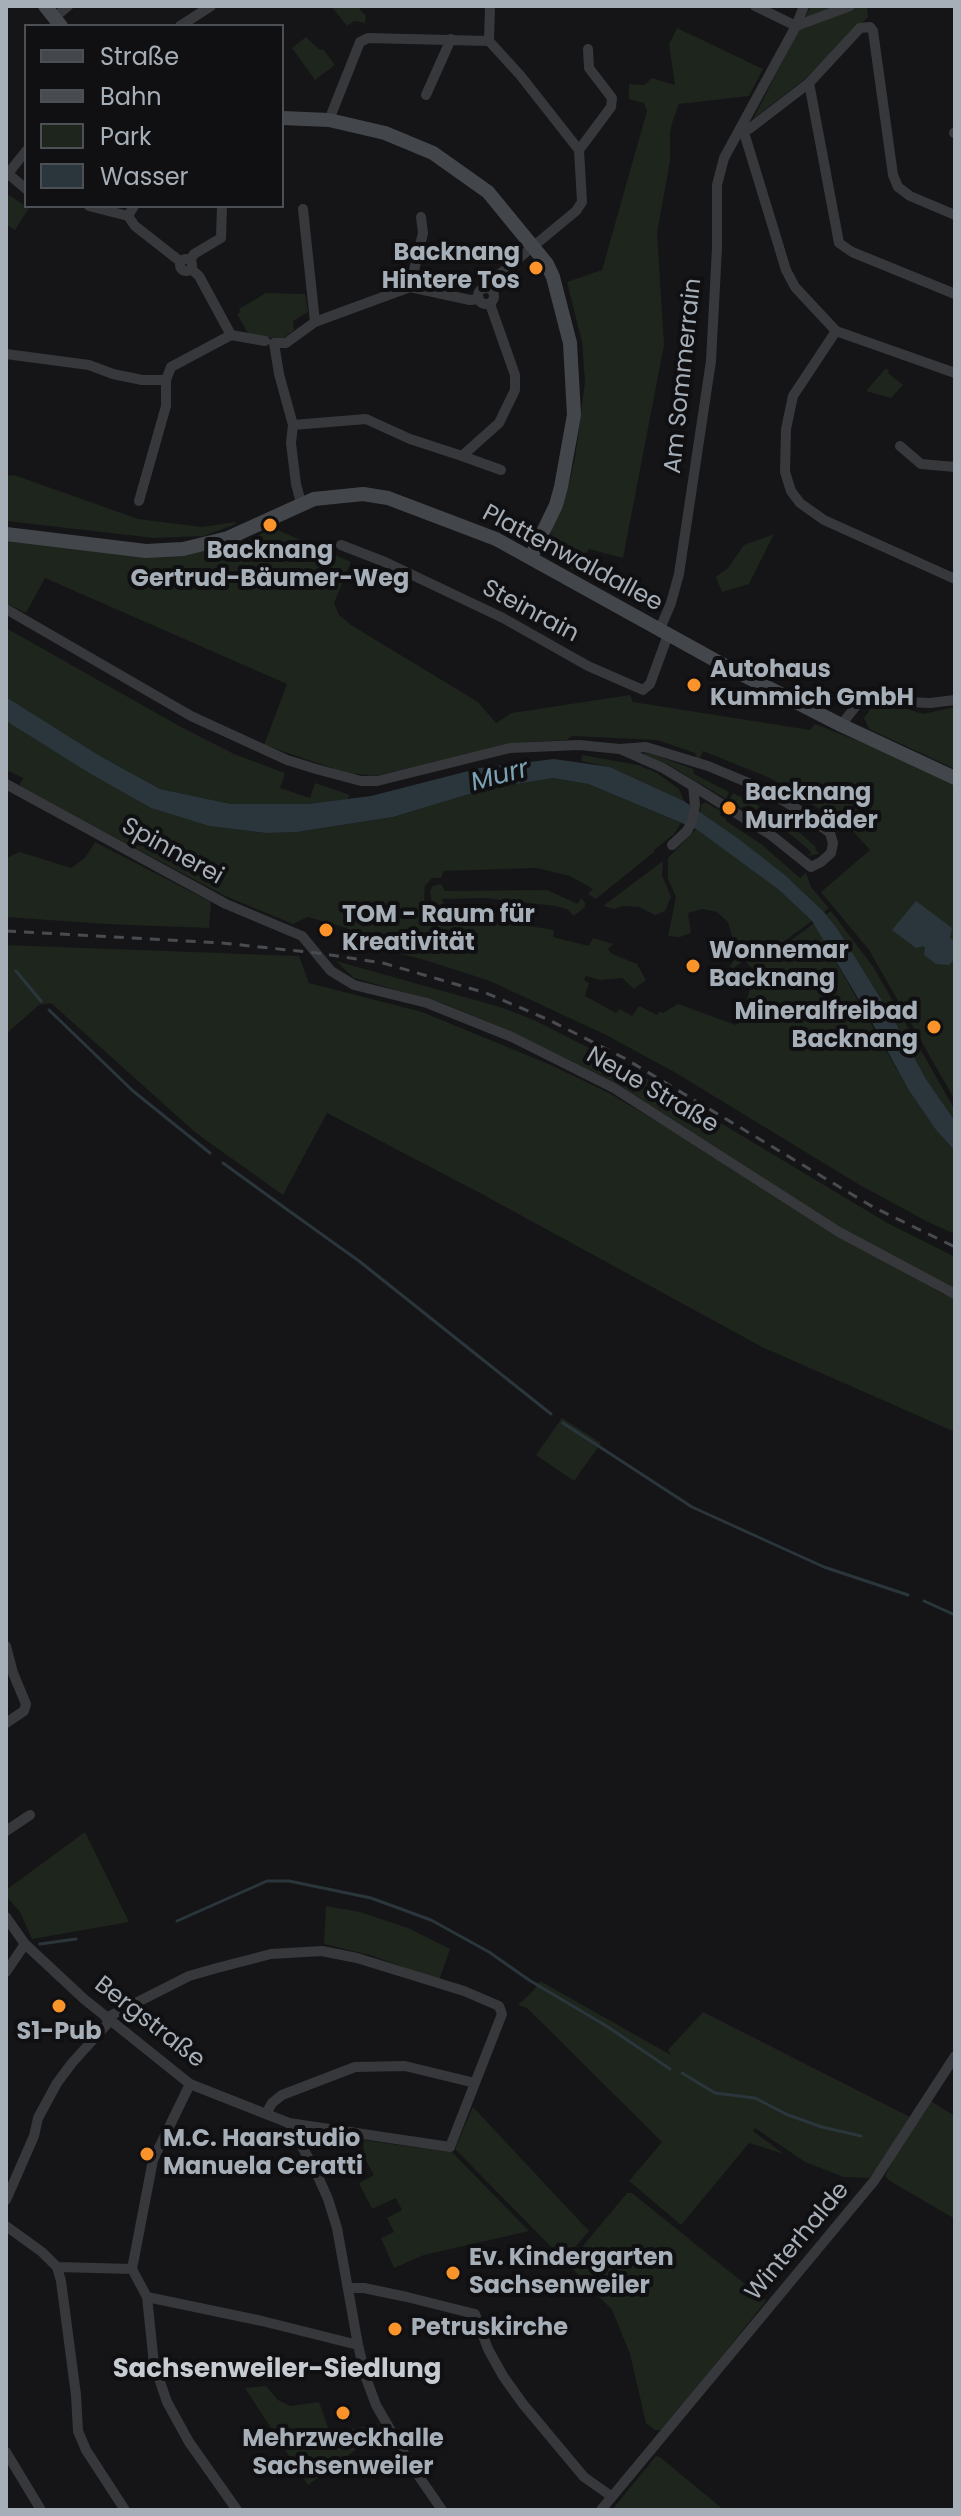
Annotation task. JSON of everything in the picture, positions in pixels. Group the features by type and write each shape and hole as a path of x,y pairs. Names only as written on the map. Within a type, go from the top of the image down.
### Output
{"street":[{"path":"183,24 211,6"},
{"path":"488,288 489,283 576,211 582,202 579,150 489,41 490,6"},
{"path":"755,6 796,26 850,6"},
{"name":"Am Sommerrain","path":"664,633 679,574 711,361 717,185 724,158 804,6"},
{"path":"742,126 749,129 809,83 860,28 870,27 893,175 898,187 910,196 955,215"},
{"path":"329,120 360,42 368,38 489,41"},
{"path":"426,95 451,39"},
{"path":"579,150 611,107 612,98 589,68 588,49"},
{"path":"809,83 839,243 852,252 955,294"},
{"path":"284,118 329,120 385,133 433,153 488,192 533,246 553,277 570,343 574,415 561,487 531,557"},
{"path":"742,126 795,287 836,331 955,373"},
{"path":"24,153 6,174 24,188"},
{"path":"97,208 128,216 135,226 187,263 199,276 231,335"},
{"path":"128,216 133,208"},
{"path":"187,263 194,254 221,238 222,208"},
{"path":"303,209 315,322"},
{"path":"410,287 423,233 421,217"},
{"path":"301,503 291,443 293,425 274,343 286,343 303,327 410,287 470,300 479,299"},
{"path":"479,299 481,290 488,288"},
{"path":"462,456 499,423 515,390 515,375 490,304 495,295 488,288"},
{"path":"479,299 484,304 490,304"},
{"path":"836,331 793,396 786,429 785,457 785,472 791,491 800,503 824,520 955,579"},
{"path":"139,501 166,406 166,380 171,367 231,335 265,341"},
{"path":"6,354 89,365 142,380 166,380"},
{"path":"293,425 366,419 410,439 501,470"},
{"path":"900,446 921,464 955,467"},
{"name":"Plattenwaldallee","path":"6,534 146,551 183,549 228,538 301,503 324,497 363,494 388,498 496,539 664,633 841,725 955,778"},
{"name":"Steinrain","path":"341,545 385,562 503,618 588,666 643,690 650,684 664,633"},
{"path":"6,609 191,716 287,760 345,778 377,781 510,748 579,745 620,749 646,747 721,771 768,791 830,833 833,840 831,853 811,867 771,835 694,791 663,768 620,749"},
{"path":"841,725 863,701 930,703 955,700"},
{"name":"Spinnerei","path":"6,784 203,892 302,936 317,953"},
{"path":"672,845 690,826 694,813 694,791"},
{"name":"Neue Straße","path":"317,953 331,971 354,985 427,1003 512,1037 614,1088 839,1232 955,1294"},
{"path":"6,1646 26,1704 24,1711 6,1723"},
{"path":"6,1831 30,1815"},
{"name":"Bergstraße","path":"6,1917 25,1944 108,2019 190,2084 289,2123 450,2147 475,2083"},
{"path":"6,1972 25,1944"},
{"path":"6,2200 34,2136 38,2118 72,2063 108,2019 189,1976 271,1954 322,1951 357,1958 464,1991 499,2006 502,2014 475,2083 405,2066 355,2067 282,2095 272,2103 266,2114"},
{"name":"Winterhalde","path":"601,2510 874,2181 955,2056"},
{"path":"190,2084 153,2160 132,2269 147,2297 154,2364 167,2402 189,2442 237,2510"},
{"path":"289,2123 328,2199 337,2228 366,2378 382,2417 442,2510"},
{"path":"6,2226 57,2267 78,2431 86,2450 125,2510"},
{"path":"57,2267 132,2269"},
{"path":"349,2288 407,2297 475,2314 488,2349 523,2404 584,2477 611,2496"},
{"path":"147,2297 358,2345"},
{"path":"6,2452 41,2510"}],"green space":[{"path":"331,6 360,6 366,16 365,23 354,21 347,26"},
{"path":"811,6 867,6 868,17 805,79 753,119"},
{"path":"677,28 763,69 749,96 679,104 670,132 670,161 657,233 664,345 623,558 589,549 574,571 552,555 549,546 553,522 567,492 575,458 585,382 582,342 567,282 602,270 647,111 644,103 629,99 629,84 644,85 652,78 675,85 669,44"},
{"path":"306,37 320,50 323,49 335,65 315,80 292,48"},
{"path":"9,195 24,205 24,208 29,208 15,230 6,224 6,199"},
{"path":"266,293 305,294 308,312 293,321 294,330 282,339 249,335 237,314 239,309"},
{"path":"886,368 903,385 891,398 866,391"},
{"path":"14,475 138,519 202,527 236,524 204,536 154,538 6,521 6,476"},
{"path":"273,528 351,562 334,603 339,615 478,702 496,723 512,713 630,695 633,702 810,730 815,724 955,779 955,1100 869,950 821,892 870,850 850,828 770,778 703,751 700,759 696,758 695,753 657,740 572,736 567,740 495,748 374,776 347,773 264,745 287,684 45,578 26,613 6,603 6,539 176,556 209,550 241,538 245,542"},
{"path":"774,534 749,584 722,592 716,577 728,568 744,545"},
{"path":"6,628 181,727 234,754 285,773 280,788 310,798 315,783 350,795 347,799 269,806 231,804 160,789 100,756 6,697"},
{"path":"955,707 955,769 869,729 864,718 871,708 907,709 923,714"},
{"path":"6,721 151,808 209,826 266,833 297,832 393,817 486,789 553,778 588,784 681,823 654,852 596,899 588,894 593,889 570,876 537,868 444,871 441,878 432,878 425,886 424,901 433,912 447,912 447,920 491,920 554,930 553,937 589,946 593,938 613,944 608,949 612,954 637,964 646,980 634,989 622,978 600,980 586,976 584,980 589,983 585,996 616,1013 620,1009 632,1016 639,1006 657,1015 678,1004 736,1025 741,1021 749,982 756,983 760,978 746,962 770,956 814,923 908,1089 936,1130 955,1151 955,1234 858,1184 676,1073 606,1035 490,981 346,939 347,928 308,917 293,924 225,896 19,786 23,778 6,770"},
{"path":"644,751 693,769 694,774 729,792 726,799 669,765 645,755"},
{"path":"582,755 638,765 657,773 679,789 684,801 610,767 581,761"},
{"path":"733,793 794,828 816,847 819,854 807,856 811,853 807,848 778,824 749,805 741,808 729,800"},
{"path":"705,802 722,812 720,815 726,821 761,844 800,878 806,873 811,887 829,908 824,912 786,876 700,813 701,805"},
{"path":"696,829 779,890 812,921 767,954 743,961 734,968 729,967 736,958 738,947 728,922 717,912 702,909 688,913 691,933 680,937 668,936 676,897 668,879 668,858"},
{"path":"95,842 211,902 209,928 6,917 6,858 20,852 71,868 85,858"},
{"path":"663,861 662,875 671,897 665,911 655,915 639,907 614,909 603,906"},
{"path":"441,884 445,891 547,890 578,904 581,898 585,907 574,916 567,909 555,906 485,898 442,899 444,906 436,905 432,903 430,891 433,886"},
{"path":"831,911 874,968 955,1110 955,1121 826,914"},
{"path":"6,945 299,956 309,983 422,1012 551,1065 609,1093 833,1232 955,1298 955,1432 762,1347 327,1113 283,1195 196,1133 51,1003 39,1005 7,1033"},
{"path":"336,961 500,1007 534,1020 629,1068 889,1224 955,1257 955,1291 838,1226 616,1083 513,1032 442,1003 354,978"},
{"path":"562,1418 601,1443 574,1481 536,1455"},
{"path":"85,1832 129,1922 32,1939 20,1912 6,1896 6,1890"},
{"path":"326,1906 360,1912 408,1928 450,1949 439,1980 370,1955 324,1944"},
{"path":"540,1981 671,2055 668,2050 703,2012 914,2119 929,2100 955,2116 955,2219 885,2176 910,2127 869,2178 844,2177 805,2162 755,2128 753,2131 784,2154 749,2143 681,2225 629,2181 662,2142 527,2008 518,2005"},
{"path":"473,2107 589,2231 566,2258 561,2257 455,2149"},
{"path":"363,2140 450,2150 529,2231 424,2255 394,2268 381,2238 394,2232 387,2218 402,2210 396,2198 372,2209 359,2183 374,2175 364,2157"},
{"path":"627,2193 632,2193 766,2301 663,2430 655,2430 646,2423 630,2354 612,2310 568,2264"},
{"path":"266,2386 278,2400 290,2406 319,2402 330,2433 368,2426 372,2438 308,2485 245,2388"},
{"path":"656,2456 660,2457 724,2510 612,2510"}],"water":[{"name":"Murr","path":"6,697 100,756 160,789 231,804 307,804 371,796 480,768 554,759 610,767 684,801 786,876 824,912 838,930 894,1020 926,1079 955,1121 955,1151 936,1130 908,1089 812,921 779,890 696,829 588,784 553,778 486,789 393,817 297,832 266,833 209,826 151,808 6,721"},
{"path":"916,901 952,928 950,938 955,942 955,958 949,965 936,964 924,955 923,946 916,948 892,930"}],"waterway":[{"path":"16,971 41,1001"},
{"path":"49,1010 133,1091 210,1153"},
{"path":"223,1163 285,1208"},
{"path":"285,1208 359,1261 551,1414"},
{"path":"563,1423 692,1507 824,1567 908,1595"},
{"path":"924,1601 955,1615"},
{"path":"177,1921 267,1881 289,1881 371,1898 431,1920 489,1952 670,2069"},
{"path":"40,1944 76,1939"},
{"path":"682,2073 715,2093 755,2098 788,2115 861,2136"}],"railway":[{"path":"6,931 222,943 317,953 383,963 486,993 549,1020 624,1058 873,1207 955,1247"}],"place":[{"name":"Backnang Hintere Tos","path":"536,268"},
{"name":"Backnang Gertrud-Bäumer-Weg","path":"270,525"},
{"name":"Autohaus Kummich GmbH","path":"694,685"},
{"name":"Backnang Murrbäder","path":"729,808"},
{"name":"TOM - Raum für Kreativität","path":"326,930"},
{"name":"Wonnemar Backnang","path":"693,966"},
{"name":"Mineralfreibad Backnang","path":"934,1027"},
{"name":"S1-Pub","path":"59,2006"},
{"name":"M.C. Haarstudio Manuela Ceratti","path":"147,2154"},
{"name":"Ev. Kindergarten Sachsenweiler","path":"453,2273"},
{"name":"Petruskirche","path":"395,2329"},
{"name":"Mehrzweckhalle Sachsenweiler","path":"343,2413"}],"district":[{"name":"Sachsenweiler-Siedlung","path":"277,2370"}]}
